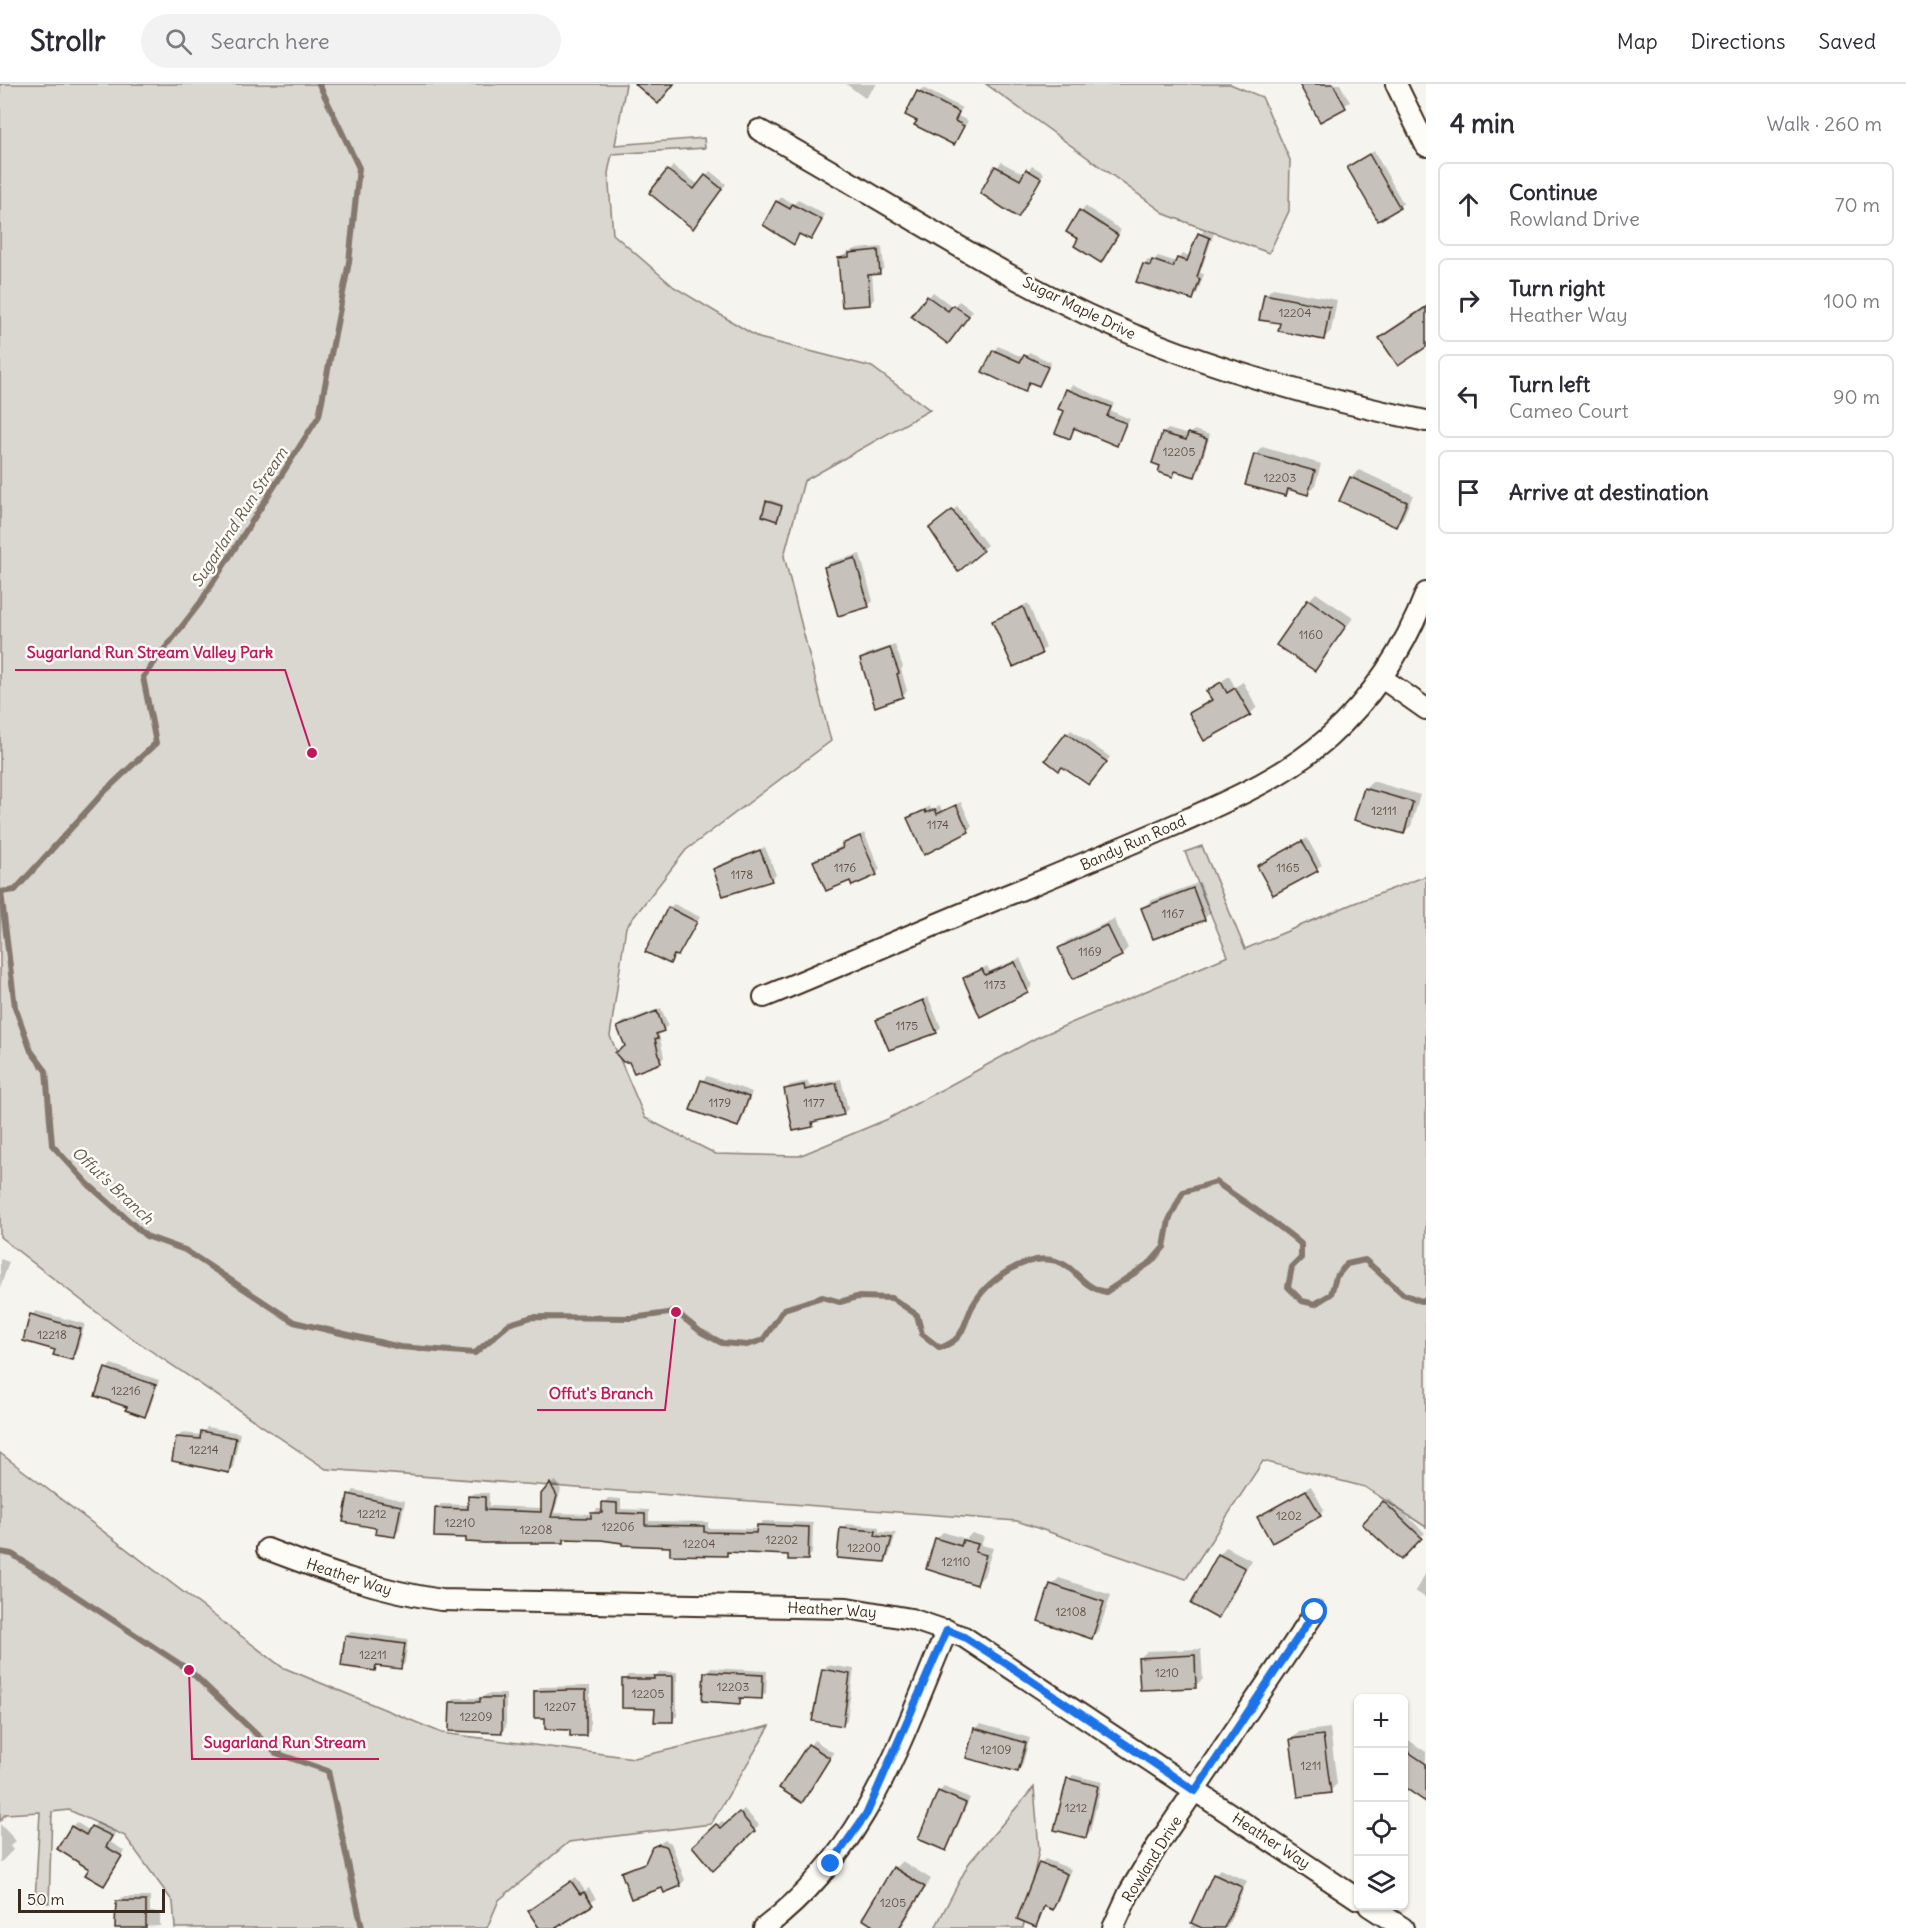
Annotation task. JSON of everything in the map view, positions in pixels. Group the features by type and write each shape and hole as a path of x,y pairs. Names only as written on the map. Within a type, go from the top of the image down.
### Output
{"street":[{"path":"1396,84 1426,146"},
{"name":"Sugar Maple Drive","path":"759,130 1018,279 1155,344 1222,369 1298,392 1426,421"},
{"name":"Bandy Run Road","path":"764,997 929,926 1071,870 1253,790 1292,767 1328,738 1358,708 1382,678 1398,653 1426,593"},
{"path":"1382,678 1426,709"},
{"name":"Heather Way","path":"267,1549 353,1581 398,1593 441,1600 847,1608 911,1618 964,1637 1354,1896"},
{"name":"Rowland Drive","path":"1113,1928 1129,1893 1315,1612"},
{"path":"764,1928 818,1881 844,1848 867,1813 947,1630"},
{"path":"1376,1910 1403,1928"}],"shaded area":[{"path":"0,84 626,84 615,145 704,138 705,148 612,154 608,173 613,234 674,287 759,338 872,367 930,410 804,481 784,556 831,741 686,850 626,927 610,1036 645,1118 716,1154 799,1156 888,1119 1036,1038 1228,956 1185,852 1202,846 1245,949 1426,876 1426,1527 1365,1487 1263,1461 1186,1579 1017,1521 326,1469 117,1328 0,1237"},
{"path":"986,84 1230,84 1262,97 1290,160 1289,211 1269,253 1167,215"},
{"path":"0,1453 282,1667 442,1733 634,1758 770,1726 711,1824 569,1842 499,1900 487,1928 175,1928 173,1902 125,1836 69,1810 52,1812 49,1903 35,1901 40,1812 5,1814 0,1821"},
{"path":"1034,1787 1039,1850 1023,1928 935,1928 969,1863"}],"building":[{"path":"635,84 674,84 658,104"},
{"path":"1299,84 1333,84 1346,108 1320,122"},
{"path":"917,91 959,112 955,121 964,126 954,145 914,125 917,121 905,115"},
{"path":"1369,154 1400,208 1378,221 1347,167"},
{"path":"995,166 1020,180 1026,169 1041,178 1018,218 980,193"},
{"path":"667,170 694,189 705,175 722,189 693,229 649,193"},
{"path":"776,201 790,209 792,204 822,220 811,240 799,234 794,245 763,225"},
{"path":"1079,210 1118,235 1101,263 1074,246 1078,239 1066,232"},
{"path":"1198,233 1210,238 1197,277 1200,279 1193,300 1136,282 1143,264 1150,266 1152,260 1173,267 1177,258 1187,261"},
{"path":"878,250 880,274 868,275 870,305 842,307 838,258 849,257 849,253"},
{"path":"1264,294 1330,307 1324,340 1278,331 1280,323 1259,320"},
{"path":"927,296 948,311 953,305 969,316 948,344 911,316"},
{"path":"1426,307 1426,347 1398,366 1379,338"},
{"path":"993,350 1020,362 1024,355 1048,367 1039,386 1029,382 1025,392 982,372"},
{"path":"1066,389 1111,407 1107,416 1126,423 1117,446 1074,428 1070,439 1055,433 1064,411 1058,409"},
{"path":"1162,433 1186,440 1188,433 1207,439 1195,477 1175,471 1173,477 1158,472 1160,466 1152,463"},
{"path":"1254,454 1315,471 1308,495 1288,489 1286,496 1245,485"},
{"path":"1350,477 1407,502 1396,527 1339,501"},
{"path":"766,501 782,506 777,521 762,516"},
{"path":"952,510 983,551 958,572 929,528"},
{"path":"855,558 869,607 838,616 824,567"},
{"path":"1308,599 1346,626 1315,671 1276,645"},
{"path":"1023,607 1042,654 1013,667 992,621"},
{"path":"890,648 899,673 897,674 903,697 875,707 860,659"},
{"path":"1221,682 1227,693 1235,688 1251,715 1204,741 1189,713 1212,700 1206,691"},
{"path":"1066,733 1107,762 1089,785 1062,767 1059,771 1045,760"},
{"path":"1364,788 1413,802 1404,834 1354,820"},
{"path":"956,805 969,832 924,855 907,818 925,810 926,813 935,809 937,814"},
{"path":"860,836 877,875 852,886 850,881 826,891 813,861 843,848 842,844"},
{"path":"1302,841 1318,871 1273,895 1257,866"},
{"path":"760,850 772,881 723,896 713,869"},
{"path":"1193,888 1205,920 1153,939 1141,908"},
{"path":"668,907 697,922 678,956 674,955 670,964 645,952"},
{"path":"1107,925 1122,956 1073,979 1058,948"},
{"path":"1015,962 1028,992 980,1017 963,978 982,969 985,975"},
{"path":"923,1000 937,1033 889,1050 876,1020"},
{"path":"657,1011 664,1031 656,1034 658,1038 655,1039 661,1063 634,1073 629,1062 623,1062 615,1053 625,1046 617,1027"},
{"path":"701,1080 749,1097 738,1127 690,1110"},
{"path":"836,1083 844,1115 812,1122 813,1127 793,1131 784,1089 804,1085 805,1090"},
{"path":"30,1314 81,1329 72,1360 53,1355 55,1350 23,1341"},
{"path":"105,1368 156,1385 145,1417 125,1410 127,1407 95,1396"},
{"path":"201,1431 236,1438 229,1473 172,1461 176,1437 200,1439"},
{"path":"550,1483 557,1496 551,1517 591,1518 591,1513 602,1513 602,1502 617,1503 617,1513 645,1514 645,1525 704,1526 704,1532 756,1533 757,1525 809,1527 808,1560 788,1560 788,1555 727,1552 727,1556 670,1555 670,1547 622,1545 622,1543 601,1540 564,1539 564,1543 484,1543 466,1542 466,1538 434,1537 435,1508 468,1509 468,1496 485,1497 485,1510 541,1512 541,1494"},
{"path":"1306,1490 1321,1516 1272,1543 1257,1517"},
{"path":"348,1494 401,1506 395,1537 375,1534 376,1528 343,1522"},
{"path":"1383,1501 1422,1538 1401,1560 1362,1524"},
{"path":"840,1528 876,1531 875,1536 892,1538 885,1562 837,1558"},
{"path":"935,1538 961,1546 963,1540 978,1544 975,1552 986,1555 977,1585 926,1569"},
{"path":"1218,1554 1245,1568 1218,1619 1191,1604"},
{"path":"1050,1584 1104,1602 1092,1639 1038,1621"},
{"path":"345,1636 405,1644 401,1669 376,1666 375,1671 341,1666"},
{"path":"1195,1655 1196,1688 1140,1690 1138,1658"},
{"path":"822,1669 850,1674 843,1726 812,1721"},
{"path":"704,1672 763,1675 762,1699 740,1698 740,1704 702,1701"},
{"path":"654,1676 673,1676 673,1722 654,1722 655,1709 622,1708 622,1679 654,1679"},
{"path":"586,1690 586,1736 570,1736 570,1730 545,1729 545,1718 534,1718 534,1691"},
{"path":"480,1698 502,1698 502,1733 449,1731 450,1702 480,1702"},
{"path":"974,1728 1026,1743 1018,1772 966,1758"},
{"path":"1323,1735 1331,1793 1298,1797 1290,1739"},
{"path":"808,1744 830,1758 802,1803 779,1788"},
{"path":"1408,1752 1426,1764 1426,1802 1408,1790"},
{"path":"1067,1778 1098,1786 1086,1838 1054,1830"},
{"path":"938,1791 966,1803 946,1851 918,1839"},
{"path":"739,1812 755,1831 713,1871 692,1846 716,1824 721,1828"},
{"path":"71,1826 86,1835 91,1826 112,1836 106,1847 122,1856 104,1886 85,1875 89,1869 57,1849"},
{"path":"659,1844 667,1847 681,1886 664,1893 662,1888 631,1899 621,1872 645,1863 652,1847"},
{"path":"1039,1862 1067,1874 1053,1910 1044,1906 1036,1927 1017,1919"},
{"path":"893,1867 925,1887 899,1928 876,1928 862,1919"},
{"path":"1213,1874 1242,1887 1224,1928 1202,1928 1191,1923"},
{"path":"571,1881 580,1894 584,1892 593,1905 556,1928 539,1928 528,1911"},
{"path":"116,1901 146,1901 146,1928 115,1928"}],"waterway":[{"name":"Sugarland Run Stream","path":"0,892 15,890 103,793 156,743 143,677 200,603 319,416 349,262 359,168 319,84"},
{"name":"Offut's Branch","path":"1,892 15,1007 31,1051 46,1071 52,1145 88,1184 146,1236 185,1250 294,1322 400,1347 475,1353 509,1324 532,1317 632,1318 676,1312 701,1332 722,1343 747,1345 763,1340 784,1309 822,1297 840,1302 857,1297 892,1298 917,1315 922,1334 940,1348 954,1341 958,1336 978,1297 997,1279 1020,1265 1044,1259 1056,1261 1069,1268 1090,1286 1106,1292 1151,1262 1164,1247 1169,1220 1183,1192 1216,1182 1301,1244 1301,1258 1292,1267 1288,1287 1302,1301 1315,1304 1331,1294 1336,1277 1347,1264 1365,1260 1403,1294 1421,1301 1426,1299"},
{"name":"Sugarland Run Stream","path":"0,1552 12,1554 189,1670 276,1753 328,1771 362,1928"}],"place":[{"name":"Sugarland Run Stream Valley Park","path":"312,753"},
{"name":"Offut's Branch","path":"676,1312"},
{"name":"Sugarland Run Stream","path":"189,1670"}],"route":[{"path":"831,1864 867,1813 947,1630 964,1637 1008,1665 1195,1791 1315,1612"}]}
